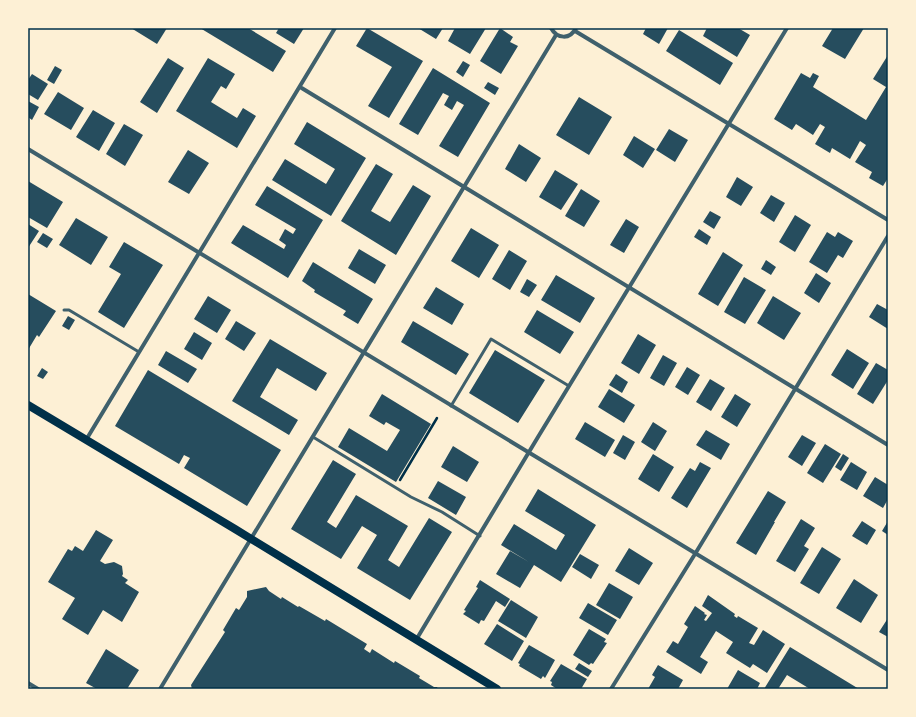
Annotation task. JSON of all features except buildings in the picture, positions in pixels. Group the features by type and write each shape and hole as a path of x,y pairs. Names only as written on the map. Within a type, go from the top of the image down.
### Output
{"main road":[{"path":"28,405 86,441 251,538 497,689"}],"street":[{"path":"86,441 335,28"},
{"path":"551,28 556,35 560,36 568,36 576,29 888,220"},
{"path":"416,640 787,28"},
{"path":"160,689 556,35"},
{"path":"300,87 888,444"},
{"path":"28,149 888,670"},
{"path":"611,689 695,554 888,236"},
{"path":"28,683 38,689"}],"lane":[{"path":"64,310 69,310 139,352"},
{"path":"451,406 491,339 569,386"},
{"path":"313,436 411,497 442,512 480,536"}],"path":[{"path":"396,487 437,418"}]}
